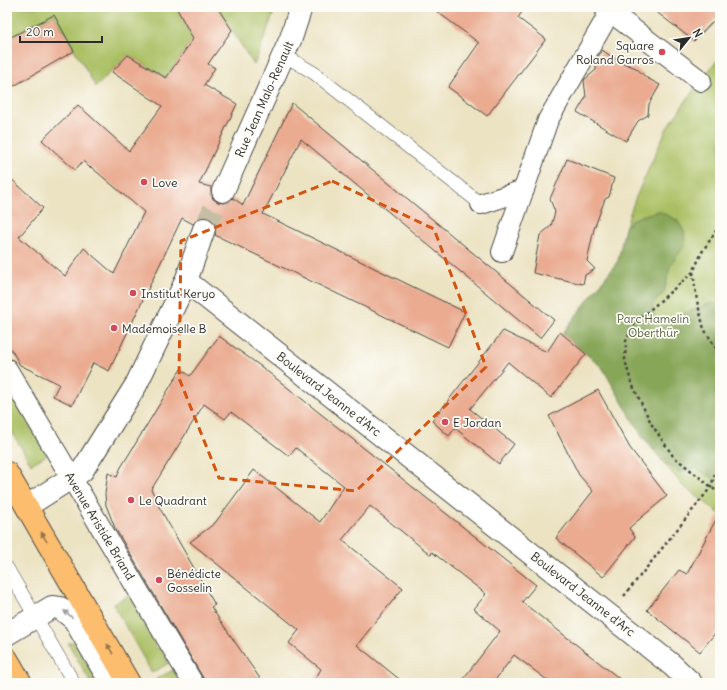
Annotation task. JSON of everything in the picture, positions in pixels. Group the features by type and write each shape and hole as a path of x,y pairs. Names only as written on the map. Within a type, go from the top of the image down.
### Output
{"main road":[{"path":"7,473 129,683"},
{"path":"7,659 21,683"}],"street":[{"name":"Rue Jean Malo-Renault","path":"223,191 284,54 301,7"},
{"path":"502,252 548,120 610,9 702,81"},
{"path":"481,204 524,190"},
{"path":"27,506 72,479 82,471 136,385 186,281 204,229"},
{"name":"Boulevard Jeanne d'Arc","path":"186,281 672,665 691,683"},
{"name":"Avenue Aristide Briand","path":"7,369 193,683"},
{"path":"7,634 52,607 60,608 68,612 74,619 111,683"}],"lane":[{"path":"284,54 314,73 481,204"},
{"path":"7,568 74,683"}],"path":[{"path":"720,225 702,252 693,272 635,324 626,341 625,360 631,382 652,425 673,456 720,494"},
{"path":"693,272 697,301 704,329 720,354"},
{"path":"609,615 711,487 720,456"}],"highlighted area":[{"path":"332,181 434,229 486,367 356,491 219,478 179,378 181,241"}],"green space":[{"path":"7,7 176,7 193,39 166,78 128,55 96,87 54,15 7,39"},
{"path":"217,7 276,7 254,65"},
{"name":"Parc Hamelin Oberthür","path":"720,57 720,514 682,485 642,436 602,367 562,334 618,261 625,228 635,199 667,128 697,85"},
{"name":"Parc Hamelin Oberthür","path":"659,211 677,220 684,231 685,245 670,266 664,293 653,303 652,309 655,317 671,319 710,303 720,304 720,482 695,468 680,472 665,464 642,436 602,367 562,334 618,261 625,228 632,220"},
{"path":"7,386 47,455 31,464 7,424"},
{"path":"130,595 154,637 151,638 157,649 160,648 169,663 152,673 113,604"},
{"path":"74,642 98,683 91,683 68,643"},
{"path":"173,670 180,683 159,683 156,679"}],"building":[{"path":"176,7 217,7 232,30 208,64 215,68 204,85 237,104 199,184 211,187 213,199 224,203 233,198 243,205 292,103 554,320 540,338 301,139 263,214 465,312 448,347 215,235 216,226 208,217 201,217 193,224 182,218 109,371 93,363 72,405 53,396 59,384 20,365 7,342 7,175 43,208 19,237 65,276 84,248 114,274 144,212 83,161 75,170 42,140 78,105 129,151 162,106 112,72 128,55 166,78 193,39"},
{"path":"431,7 525,7 518,18 546,39 487,116 448,87 479,43"},
{"path":"650,7 720,7 720,14 694,41"},
{"path":"54,15 74,51 7,90 7,39"},
{"path":"602,50 618,61 636,68 647,78 660,85 649,104 648,115 638,121 626,141 577,112 586,97 584,80 596,70 596,60"},
{"path":"567,159 614,178 609,197 605,199 594,229 587,261 595,269 585,275 583,284 533,273 540,235 551,226 555,212 550,199"},
{"path":"503,331 547,352 560,332 586,354 551,398 508,362 470,409 514,444 499,464 455,428 449,436 432,421"},
{"path":"219,336 263,368 536,585 522,602 625,683 551,683 514,655 493,683 460,683 500,631 474,609 486,594 432,552 431,555 370,506 342,540 403,588 357,645 404,683 313,683 321,669 289,643 299,630 190,542 215,523 254,470 320,522 344,486 296,448 289,456 231,412 225,419 204,404 151,490 155,496 154,498 215,605 211,607 263,683 206,683 115,528 106,505 105,494 108,473 117,477 120,469 181,369 190,376"},
{"path":"598,390 630,448 667,496 629,528 635,537 603,577 556,538 593,491 579,475 549,416"},
{"path":"720,512 720,627 700,652 647,610 679,570 687,574"}],"tunnel":[{"path":"204,229 223,191"}],"place":[{"name":"Square Roland Garros","path":"662,52"},
{"name":"Love","path":"144,182"},
{"name":"Institut Keryo","path":"133,293"},
{"name":"Mademoiselle B","path":"114,328"},
{"name":"E Jordan","path":"445,422"},
{"name":"Le Quadrant","path":"131,500"},
{"name":"Bénédicte Gosselin","path":"159,580"}]}
